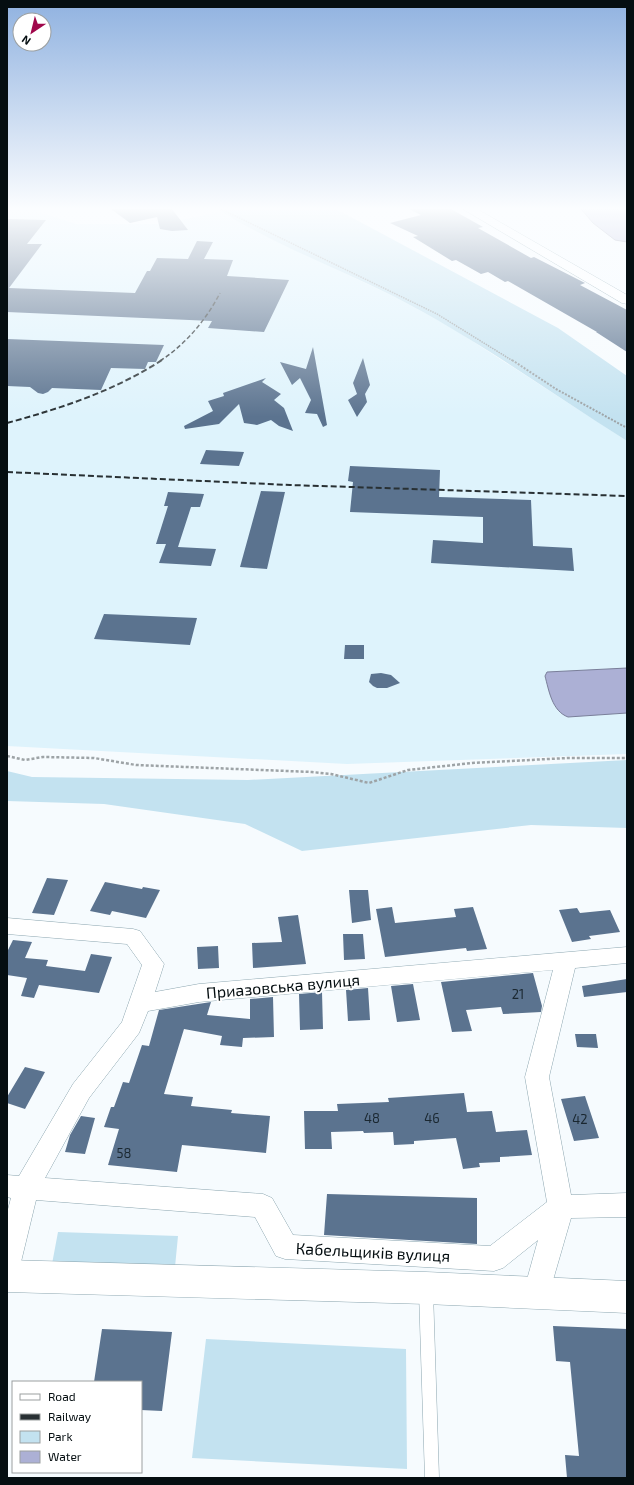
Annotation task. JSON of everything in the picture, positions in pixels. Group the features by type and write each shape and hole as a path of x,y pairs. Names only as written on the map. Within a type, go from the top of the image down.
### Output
{"street":[{"path":"589,278 627,300"},
{"path":"7,926 133,937 153,964 131,1027 81,1092 16,1187 7,1266"},
{"name":"Приазовська вулиця","path":"140,1004 199,993 627,955"},
{"path":"536,1294 561,1207 538,1077 566,960"},
{"name":"Кабельщиків вулиця","path":"16,1187 263,1206 286,1247 494,1258 561,1207"},
{"path":"561,1207 627,1205"},
{"path":"7,1276 426,1288 627,1297"}],"lane":[{"path":"426,1288 432,1478"}],"path":[{"path":"364,278 437,314 465,330 556,389 627,428"},
{"path":"7,756 25,760 43,757 94,758 136,765 312,772 331,774 369,783 408,770 472,763 561,758 627,758"}],"shaded area":[{"path":"7,278 355,278 393,296 449,326 627,441 627,754 347,764 7,746"}],"green space":[{"path":"356,278 465,278 558,328 627,376 627,441 483,347 423,312"},
{"path":"627,760 627,828 531,825 302,851 245,824 104,804 7,801 7,771 32,777 248,780"},
{"path":"58,1232 178,1236 175,1267 52,1264"},
{"path":"206,1339 406,1349 407,1469 192,1458"}],"water":[{"path":"627,668 627,713 568,717 558,710 552,700 545,676 547,672"}],"building":[{"path":"7,278 16,278 9,288 135,293 143,278 263,278 289,280 264,332 208,328 212,321 7,312"},
{"path":"499,278 576,278 585,283 580,285 627,310 627,352 597,332 508,281 505,282"},
{"path":"7,339 164,345 156,362 148,362 145,369 111,368 101,390 52,388 43,394 38,393 30,387 7,386"},
{"path":"313,347 327,425 323,427 317,414 305,413 311,400 300,378 292,385 280,362 306,369"},
{"path":"363,358 370,385 365,394 367,402 357,417 348,400 357,394 353,383"},
{"path":"266,378 262,382 281,394 274,400 284,408 293,431 279,426 271,420 257,425 244,423 239,404 219,424 185,429 184,426 213,411 208,401 224,396 223,393"},
{"path":"206,450 244,452 239,466 200,464"},
{"path":"350,466 440,470 439,497 531,500 533,546 572,548 574,571 431,563 433,540 483,543 483,517 350,512 353,482 348,481"},
{"path":"261,491 285,492 267,569 240,567"},
{"path":"168,492 204,494 200,507 191,507 178,547 216,549 211,566 159,563 166,544 156,544 168,506 164,506"},
{"path":"104,614 197,618 190,645 94,639"},
{"path":"345,645 364,645 364,659 344,659"},
{"path":"381,673 391,675 400,683 387,688 377,688 373,686 369,682 371,674"},
{"path":"47,878 68,880 54,915 32,913"},
{"path":"105,882 142,889 143,887 160,890 146,918 112,911 110,915 90,911"},
{"path":"349,890 368,890 371,920 352,923"},
{"path":"392,907 395,923 456,917 454,909 473,907 487,949 467,951 466,948 385,957 376,909"},
{"path":"577,908 580,913 610,910 620,932 589,936 591,939 572,942 559,910"},
{"path":"298,915 306,964 253,968 252,943 282,942 278,917"},
{"path":"343,934 363,934 365,959 344,960"},
{"path":"13,940 32,942 25,958 48,960 46,966 85,971 91,954 112,957 99,993 39,985 34,998 21,996 27,978 7,975 7,952"},
{"path":"218,946 219,968 198,969 197,947"},
{"path":"533,973 542,1006 541,1012 503,1014 501,1007 466,1010 472,1031 452,1032 441,982"},
{"path":"627,979 627,992 584,997 582,986"},
{"path":"413,984 420,1020 397,1022 391,986"},
{"path":"368,988 370,1020 348,1021 346,990"},
{"path":"322,992 323,1029 300,1030 299,994"},
{"path":"273,997 274,1037 243,1038 242,1047 220,1045 222,1036 184,1029 164,1094 193,1097 191,1106 232,1110 231,1113 270,1116 266,1153 182,1145 177,1172 108,1165 119,1129 104,1127 111,1107 114,1107 123,1082 129,1083 142,1045 149,1046 159,1010 211,1002 207,1015 250,1019 250,999"},
{"path":"575,1034 596,1034 598,1048 577,1047"},
{"path":"25,1067 45,1072 25,1109 7,1103 7,1097"},
{"path":"464,1093 467,1112 492,1111 496,1132 527,1130 532,1155 500,1157 500,1162 479,1163 480,1167 463,1169 456,1138 414,1141 414,1144 394,1145 393,1132 364,1133 363,1131 331,1132 332,1149 305,1149 304,1111 338,1111 337,1104 389,1102 388,1098"},
{"path":"585,1096 599,1138 574,1141 561,1099"},
{"path":"81,1116 95,1118 85,1154 65,1152 70,1135"},
{"path":"327,1194 477,1198 477,1244 324,1235"},
{"path":"553,1326 627,1329 627,1478 567,1478 565,1455 579,1456 570,1362 556,1361"},
{"path":"102,1329 172,1332 162,1411 142,1410 142,1381 94,1381"}],"railway":[{"path":"160,361 187,339 202,322 220,293"},
{"path":"7,423 87,398 125,381 162,360"},
{"path":"7,472 290,485 627,496"}]}
